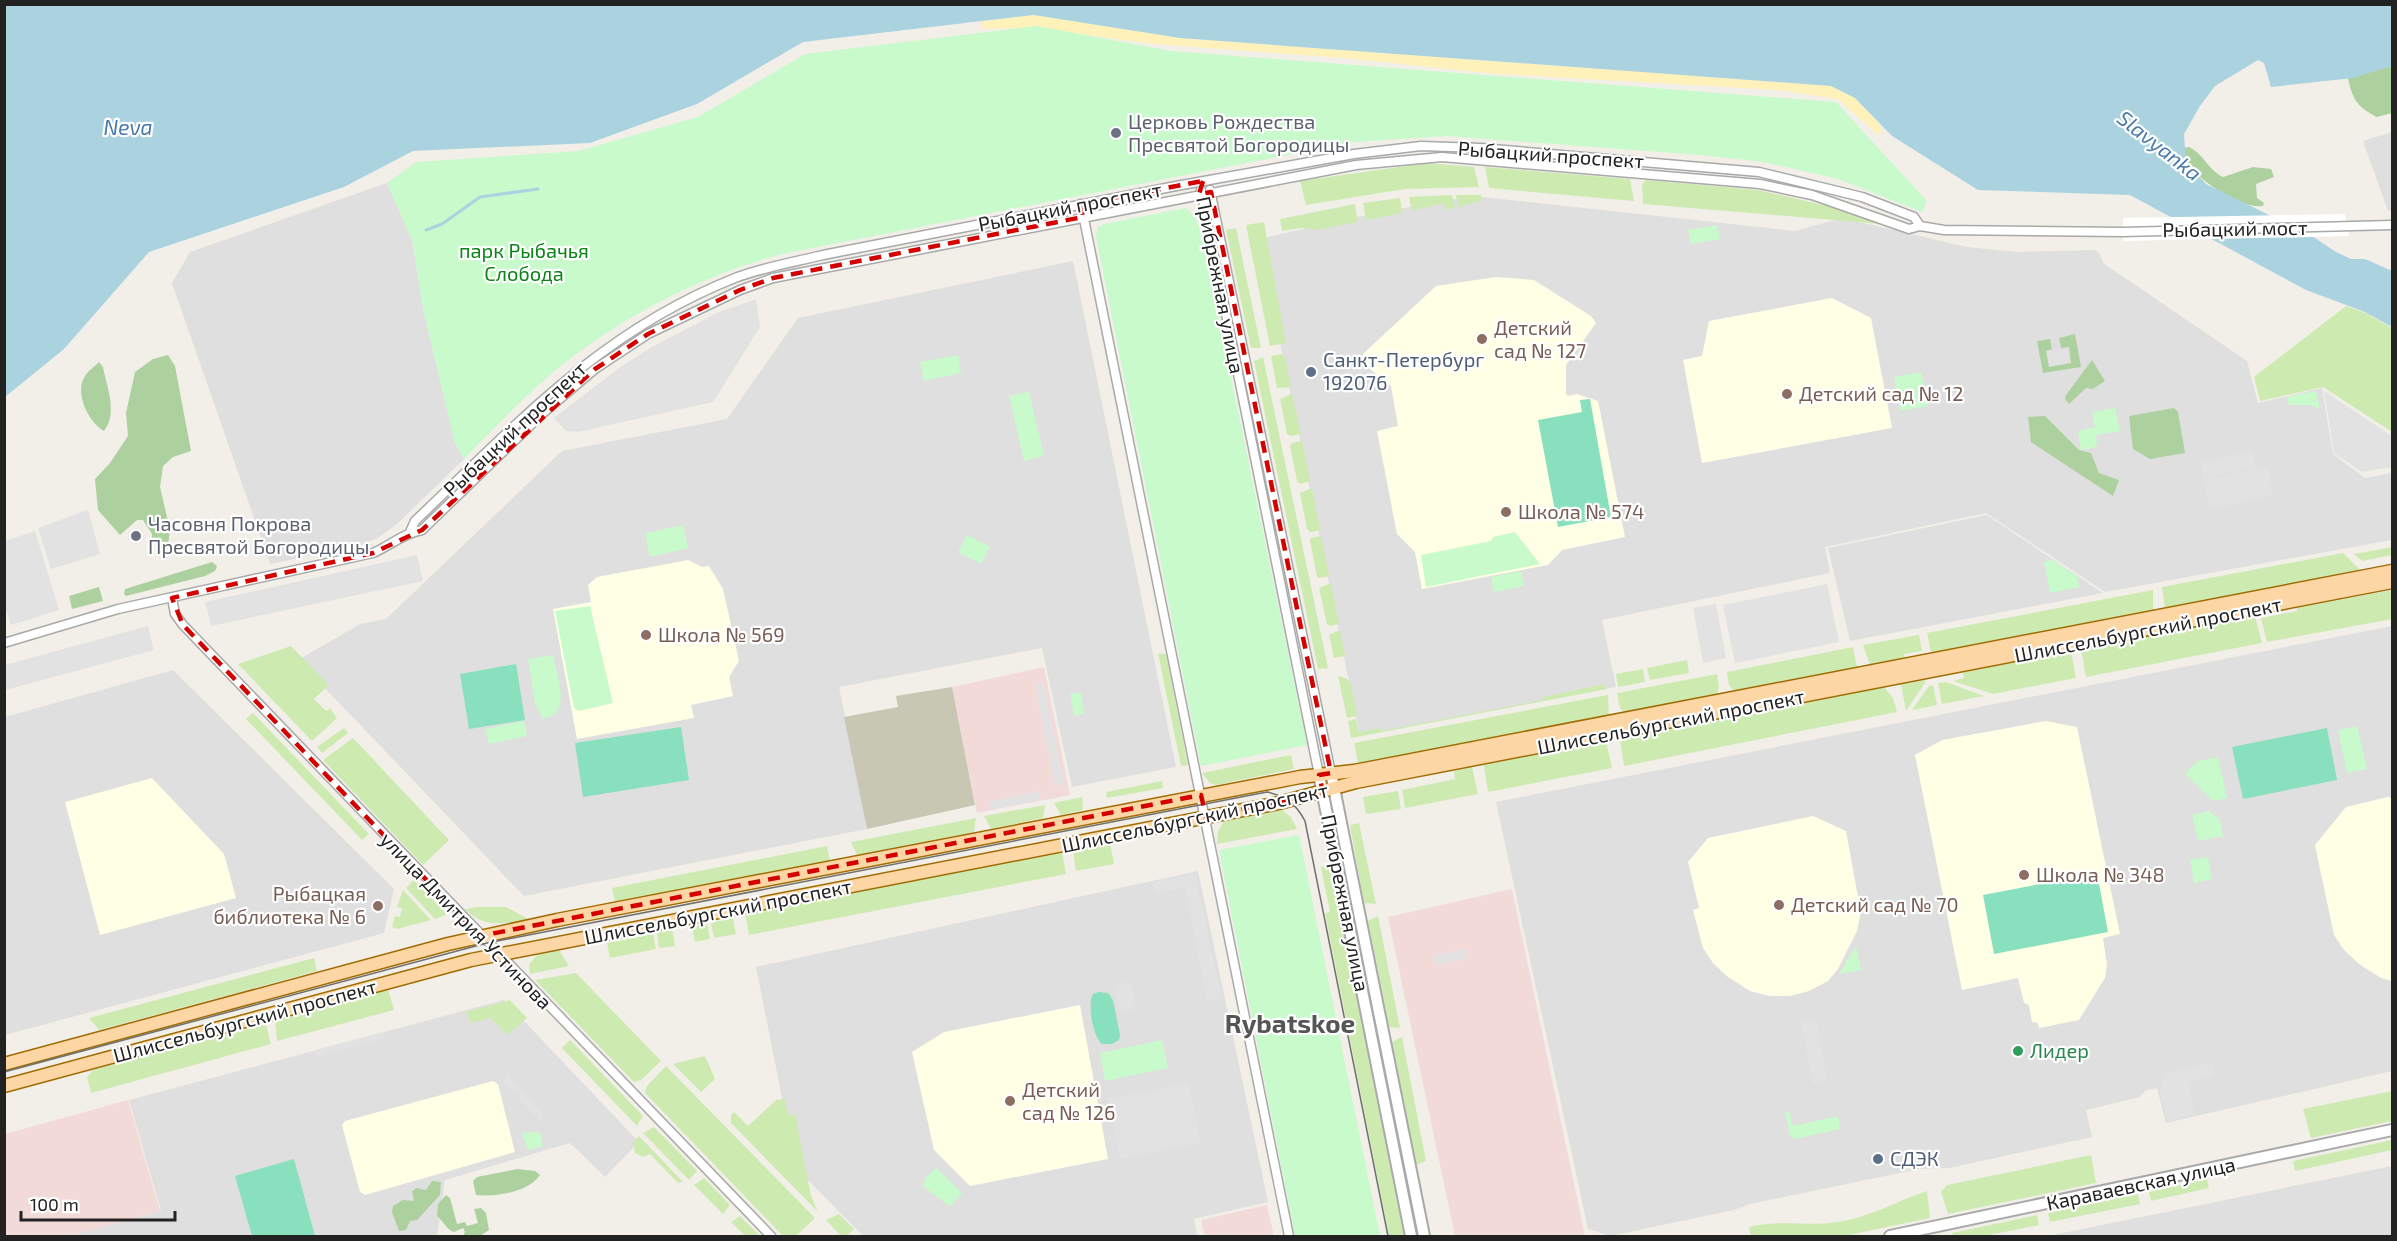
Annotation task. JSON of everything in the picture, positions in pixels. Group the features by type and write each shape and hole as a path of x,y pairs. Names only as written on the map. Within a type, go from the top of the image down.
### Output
{"main road":[{"name":"Шлиссельбургский проспект","path":"4,1064 480,936 1202,795 1325,774 2392,571"},
{"name":"Шлиссельбургский проспект","path":"4,1086 498,954 1206,817 1329,791 1356,782 2392,582"}],"street":[{"name":"Рыбацкий проспект","path":"410,532 415,521 556,387 606,348 668,311 735,278 768,267 1203,181 1401,148 1481,148 1759,172 1862,198 1914,217 1920,226"},
{"name":"Рыбацкий проспект","path":"4,644 69,622 373,553 410,532 422,530 563,394 612,356 648,334 740,290 774,278 1200,194 1356,165 1401,159 1451,158 1760,184 1812,195 1909,229 1920,226 1944,230 2123,232"},
{"name":"Прибрежная улица","path":"1203,181 1211,192 1325,774"},
{"name":"Прибрежная улица","path":"1203,181 1200,194 1424,1236"},
{"path":"1081,204 1202,795 1289,1236"},
{"name":"Рыбацкий мост","path":"2123,232 2392,225"},
{"path":"466,473 474,480"},
{"name":"улица Дмитрия Устинова","path":"172,598 175,614 183,625 771,1236"},
{"name":"Прибрежная улица","path":"1329,791 1411,1236"},
{"name":"Караваевская улица","path":"1890,1236 2392,1130"}],"highlighted area":[{"path":"1203,181 1199,194 1211,192 1331,773 1319,775 1323,792 1206,817 1201,795 480,936 183,625 172,598 373,553 422,530 595,369 648,334 740,290 773,278 1083,217 1081,204"}],"shaded area":[{"path":"2392,132 2392,211 2388,211 2363,141"},
{"path":"387,183 412,240 424,313 455,443 464,459 396,525 378,538 358,546 270,564 172,283 190,252"},
{"path":"1474,196 1795,231 1842,218 1967,247 2017,252 2095,250 2100,254 2103,263 2247,361 2258,403 2322,388 2333,454 2365,478 2392,473 2392,540 2105,592 1986,513 1825,547 1830,573 1602,620 1616,687 1360,736 1259,239 1375,213"},
{"path":"1073,261 1176,767 1072,787 1042,648 839,687 867,829 524,896 298,660 360,624 386,619 562,451 727,419 798,318"},
{"name":"Школа № 574","path":"1496,277 1534,280 1591,316 1596,323 1566,365 1566,393 1567,396 1577,394 1598,401 1625,537 1562,550 1548,565 1422,589 1415,552 1397,534 1377,431 1398,426 1391,386 1365,365 1363,354 1436,286"},
{"name":"Детский сад № 12","path":"1832,298 1871,318 1892,428 1702,463 1683,360 1702,356 1709,321"},
{"path":"756,299 760,327 713,402 578,432 566,431 554,418 619,368 652,347 717,313"},
{"path":"2068,349 2070,362 2049,366 2047,352"},
{"path":"2324,391 2392,436 2392,467 2362,472 2334,453"},
{"path":"2253,451 2256,467 2203,479 2201,462"},
{"path":"2268,466 2273,496 2209,509 2204,480"},
{"path":"88,510 100,554 51,569 38,528"},
{"path":"1987,515 2103,593 1850,641 1828,548"},
{"path":"35,531 59,610 11,625 7,612 5,612 5,541"},
{"path":"417,555 423,581 211,626 205,602"},
{"name":"Школа № 569","path":"688,560 702,567 709,566 723,589 739,661 729,677 733,696 691,705 694,718 577,739 553,609 591,602 588,585 597,577"},
{"path":"1827,584 1839,642 1735,663 1723,605"},
{"path":"1716,604 1726,658 1703,663 1693,608"},
{"path":"148,626 154,650 5,690 5,665"},
{"path":"2392,626 2392,1071 2166,1123 2157,1088 2146,1090 2140,1097 2086,1110 2092,1137 1949,1168 1919,1169 1610,1236 1588,1229 1496,802"},
{"path":"1044,667 1070,795 977,813 952,687"},
{"path":"173,670 394,889 384,933 5,1035 5,717"},
{"path":"1043,682 1064,784 1055,786 1035,684"},
{"path":"952,687 975,805 867,829 844,717 898,707 896,696"},
{"name":"Школа № 348","path":"2046,721 2077,727 2120,934 2103,938 2107,965 2105,978 2079,1020 2039,1028 2038,1023 2032,1022 2029,1005 2024,1003 2018,978 1962,990 1915,755 1942,740"},
{"path":"152,778 224,854 236,898 100,935 65,802"},
{"path":"1039,791 1040,800 990,810 988,802"},
{"path":"2392,798 2392,981 2381,978 2359,964 2344,950 2334,935 2315,845 2346,807"},
{"name":"Детский сад № 70","path":"1813,816 1846,831 1859,902 1860,916 1857,931 1838,969 1828,981 1809,991 1790,996 1770,996 1750,991 1728,977 1713,963 1703,948 1693,910 1699,908 1688,862 1708,838"},
{"path":"1198,871 1268,1202 1194,1219 1197,1236 863,1236 796,1168 756,967"},
{"path":"1195,874 1222,999 1207,1002 1185,888 1155,893 1153,883"},
{"path":"1512,889 1585,1236 1455,1236 1388,917"},
{"path":"1465,949 1467,959 1435,965 1434,955"},
{"path":"1131,981 1136,1009 1120,1012 1115,985"},
{"path":"504,1000 639,1142 605,1177 570,1143 445,1180 437,1236 68,1236 161,1211 129,1100"},
{"name":"Детский сад № 126","path":"1080,1005 1108,1159 970,1186 934,1150 912,1052 944,1032"},
{"path":"1800,1019 1817,1020 1827,1080 1813,1083"},
{"path":"384,1032 386,1038 317,1057 315,1050"},
{"path":"2212,1062 2215,1076 2188,1083 2195,1114 2167,1121 2160,1089 2164,1080 2162,1074"},
{"path":"508,1076 545,1116 540,1121 517,1097 521,1092 518,1089 514,1093 503,1081"},
{"path":"493,1081 498,1084 515,1152 365,1195 360,1192 342,1125 345,1121"},
{"path":"1189,1083 1201,1143 1120,1159 1108,1098"},
{"path":"128,1100 160,1211 71,1236 5,1236 5,1134"},
{"path":"2392,1166 2392,1236 2048,1236"},
{"path":"1267,1205 1274,1236 1205,1236 1201,1220"}],"green space":[{"name":"парк Рыбачья Слобода","path":"1037,26 1171,51 1836,102 1927,201 1922,212 1838,179 1764,162 1700,155 1447,136 1354,142 787,253 757,261 698,283 669,297 588,345 537,387 464,459 455,443 424,313 412,240 387,183 416,162 579,151 698,117 805,54"},
{"path":"2392,66 2392,113 2377,117 2357,102 2348,78"},
{"path":"2189,147 2223,177 2253,167 2271,169 2274,177 2256,184 2257,198 2264,203 2263,206 2254,206 2233,199 2210,185 2192,169 2186,159 2183,148"},
{"path":"1427,163 1474,167 1479,187 1405,189 1306,205 1300,181"},
{"path":"1485,167 1630,179 1634,201 1489,188"},
{"path":"1646,180 1758,190 1828,206 1881,224 1643,204 1642,185"},
{"path":"1452,195 1455,208 1446,210 1444,203 1412,211 1409,197"},
{"path":"1456,195 1481,195 1481,201 1458,207"},
{"path":"1400,198 1402,213 1366,220 1363,203"},
{"path":"1355,204 1358,222 1317,230 1301,228 1282,231 1280,219"},
{"path":"1185,208 1194,216 1202,240 1307,745 1201,766 1096,236 1098,227 1104,224"},
{"path":"1264,222 1286,343 1270,346 1246,225"},
{"path":"1717,225 1720,239 1691,244 1688,230"},
{"path":"1236,228 1261,348 1251,348 1226,230"},
{"path":"2346,306 2366,313 2392,328 2392,432 2323,387 2260,401 2254,377"},
{"path":"2075,334 2081,367 2043,373 2037,341 2050,339 2052,349 2046,351 2049,367 2071,363 2069,347 2061,348 2059,338"},
{"path":"1281,354 1285,357 1291,387 1277,388 1271,356"},
{"path":"168,355 175,366 191,451 173,457 163,466 160,487 170,530 168,545 160,547 152,539 152,534 143,520 137,520 120,535 98,510 95,479 110,463 128,436 126,413 135,372 153,359"},
{"path":"958,355 961,373 924,381 920,362"},
{"path":"1263,357 1328,668 1318,669 1254,361"},
{"path":"2092,360 2105,381 2093,389 2086,388 2069,404 2065,399 2066,395"},
{"path":"99,362 103,367 111,408 104,431 88,414 81,390 85,376"},
{"path":"1921,372 1928,406 1900,411 1894,377"},
{"path":"2316,391 2320,409 2310,405 2289,405 2287,397"},
{"path":"1029,392 1044,456 1024,461 1009,396"},
{"path":"1292,394 1301,434 1290,436 1287,434 1280,399"},
{"path":"1590,399 1611,517 1558,527 1538,420 1582,412 1580,400"},
{"path":"2115,408 2120,431 2096,435 2097,444 2094,448 2081,450 2078,431 2095,427 2092,412"},
{"path":"2174,408 2178,412 2185,453 2150,459 2133,449 2129,416"},
{"path":"2045,416 2079,450 2091,453 2099,473 2119,480 2113,496 2031,442 2028,417"},
{"path":"1302,441 1310,481 1300,484 1297,481 1290,446 1292,443"},
{"path":"1312,488 1320,530 1310,532 1307,529 1300,493"},
{"path":"683,525 688,548 650,557 645,533"},
{"path":"1515,532 1540,564 1426,587 1421,555 1491,541 1493,537"},
{"path":"967,535 990,547 981,564 958,552"},
{"path":"1321,536 1329,576 1320,578 1317,577 1310,541 1311,538"},
{"path":"2392,547 2392,555 2362,561 2354,554"},
{"path":"2343,553 2360,570 2165,608 2162,587"},
{"path":"2053,560 2078,577 2079,587 2050,593 2044,562"},
{"path":"212,562 217,566 215,571 205,576 126,596 124,594 125,589"},
{"path":"1521,571 1524,586 1494,592 1491,577"},
{"path":"1331,583 1339,624 1330,626 1327,624 1319,588"},
{"path":"99,587 103,601 72,609 69,596"},
{"path":"2153,590 2153,610 1931,653 1927,633"},
{"path":"2392,590 2392,619 2267,642 2261,618 2297,611 2297,608"},
{"path":"590,606 613,703 579,711 574,708 555,611"},
{"path":"2255,616 2262,643 2086,677 2081,649"},
{"path":"1340,630 1345,656 1334,658 1329,635"},
{"path":"1919,635 1922,651 1904,654 1905,658 1870,665 1863,645"},
{"path":"291,646 329,685 314,699 326,711 330,708 337,718 312,741 238,664"},
{"path":"1853,647 1857,667 1734,691 1729,685 1727,672"},
{"path":"2071,651 2076,678 1993,694 1953,681 1964,678 1963,672"},
{"path":"1158,653 1166,654 1188,765 1181,766"},
{"path":"553,655 560,683 560,702 558,709 552,715 543,719 535,703 528,659"},
{"path":"1687,660 1689,673 1650,680 1647,668"},
{"path":"516,664 525,720 469,729 460,674"},
{"path":"1643,669 1645,682 1618,687 1616,674"},
{"path":"1717,674 1719,687 1717,694 1624,712 1620,708 1617,693"},
{"path":"1338,676 1346,678 1351,684 1357,716 1347,718"},
{"path":"1925,680 1925,683 1906,711 1901,684"},
{"path":"1946,682 1984,696 1942,704 1938,683"},
{"path":"1604,684 1607,689 1351,738 1348,721 1356,719 1359,732 1379,728 1380,731 1543,700 1543,697"},
{"path":"1933,685 1937,705 1912,710 1929,686"},
{"path":"1884,687 1893,698 1897,712 1624,766 1620,739"},
{"path":"1081,692 1084,714 1074,716 1070,694"},
{"path":"1608,695 1609,715 1358,763 1354,743"},
{"path":"253,713 369,834 362,840 246,719"},
{"path":"524,721 527,736 489,744 485,729"},
{"path":"2357,726 2367,769 2347,773 2338,730"},
{"path":"681,727 689,780 583,797 575,743"},
{"path":"344,728 348,733 322,753 317,747"},
{"path":"2327,728 2337,780 2243,799 2232,747"},
{"path":"353,738 449,840 423,865 323,760"},
{"path":"1606,741 1612,768 1488,792 1484,765"},
{"path":"1291,755 1294,769 1216,785 1210,783 1202,773"},
{"path":"2218,757 2227,798 2213,801 2185,774 2197,761"},
{"path":"1472,767 1478,794 1405,808 1402,790 1455,779 1454,771"},
{"path":"1162,781 1163,788 1107,798 1106,792"},
{"path":"1398,791 1401,809 1366,814 1363,797"},
{"path":"1082,797 1083,810 1061,815 1054,803"},
{"path":"1045,805 1043,818 991,829 984,816"},
{"path":"1282,810 1291,817 1297,829 1217,844 1218,831 1224,821"},
{"path":"2209,811 2220,820 2223,836 2198,841 2192,815"},
{"path":"976,818 974,832 857,855 851,842"},
{"path":"1359,823 1376,904 1364,903 1350,825"},
{"path":"1299,835 1380,1236 1295,1236 1219,850"},
{"path":"1110,843 1114,864 1076,871 1073,850"},
{"path":"827,846 830,860 615,902 612,888"},
{"path":"1062,852 1066,874 749,935 745,913"},
{"path":"2208,857 2212,879 2194,883 2190,860"},
{"path":"1331,865 1405,1236 1389,1236 1325,913 1330,912 1321,867"},
{"path":"2097,873 2108,932 1994,954 1983,895"},
{"path":"414,880 446,915 435,919 406,888"},
{"path":"403,890 431,920 397,929 392,927 395,916 400,917 402,908 397,907"},
{"path":"506,907 528,919 502,923 487,922 480,920 465,909"},
{"path":"1378,916 1400,1028 1389,1027 1368,921"},
{"path":"733,918 736,934 714,938 711,923"},
{"path":"707,923 710,939 695,942 692,926"},
{"path":"672,930 675,946 659,948 657,933"},
{"path":"653,934 656,949 610,958 607,943"},
{"path":"1856,946 1861,970 1839,974"},
{"path":"559,950 569,966 530,974 529,964 539,953"},
{"path":"314,958 317,971 99,1030 89,1018"},
{"path":"576,973 661,1061 641,1080 634,1082 535,980"},
{"path":"388,989 394,1010 277,1041 275,1019"},
{"path":"1108,993 1113,1000 1120,1035 1119,1040 1112,1044 1102,1044 1094,1028 1091,999 1093,994"},
{"path":"510,1000 527,1018 508,1035 490,1018 471,1023 466,1012"},
{"path":"266,1024 271,1044 91,1093 87,1077 93,1070"},
{"path":"1402,1037 1426,1161 1416,1165 1392,1042"},
{"path":"570,1040 643,1116 637,1126 562,1048"},
{"path":"1162,1040 1168,1068 1105,1081 1100,1053"},
{"path":"705,1056 715,1079 701,1092 673,1064"},
{"path":"666,1066 815,1218 796,1236 783,1236 645,1093 647,1086"},
{"path":"2392,1091 2392,1121 2311,1138 2303,1109"},
{"path":"785,1099 788,1115 795,1114 811,1196 818,1212 731,1123 731,1115 734,1112 748,1126 776,1100"},
{"path":"1789,1111 1793,1126 1838,1116 1840,1129 1795,1139 1790,1135 1785,1112"},
{"path":"654,1127 697,1171 689,1180 643,1133"},
{"path":"540,1132 543,1146 528,1150 522,1133"},
{"path":"639,1136 683,1182 678,1183 650,1154 643,1157 635,1153 633,1143"},
{"path":"2392,1140 2392,1150 2295,1171 2293,1161"},
{"path":"2091,1155 2096,1183 1948,1214 1941,1192 1947,1185"},
{"path":"294,1159 315,1236 252,1236 235,1176"},
{"path":"937,1168 962,1193 950,1207 923,1186 925,1178"},
{"path":"517,1169 535,1171 540,1175 528,1186 511,1192 476,1195 473,1181 477,1177"},
{"path":"704,1178 730,1205 723,1214 694,1185"},
{"path":"2207,1179 2209,1188 2151,1201 2149,1192"},
{"path":"432,1181 441,1182 440,1195 417,1220 410,1221 406,1230 399,1231 392,1212 393,1206 403,1200 414,1201 412,1191 417,1188 426,1190"},
{"path":"1927,1191 1930,1218 1844,1236 1751,1236 1749,1227 1850,1220"},
{"path":"2138,1194 2140,1204 2050,1222 2048,1213"},
{"path":"446,1195 450,1198 457,1224 465,1222 467,1226 478,1223 474,1209 481,1208 486,1213 489,1230 480,1236 463,1236 465,1232 463,1228 454,1232 449,1229 437,1216 438,1204"},
{"path":"839,1214 854,1229 847,1236 841,1236 826,1220"},
{"path":"2037,1215 2039,1225 1984,1236 1953,1236 1952,1233"},
{"path":"740,1216 760,1236 745,1236 731,1222"}],"sand":[{"path":"1034,15 1180,38 1831,86 1855,98 1880,125 1881,132 1878,135 1838,99 1777,90 1497,74 1342,58 1153,44 1036,28 981,29 982,21"}],"water":[{"name":"Neva","path":"5,5 2392,5 2392,66 2353,78 2271,87 2264,63 2258,60 2215,86 2184,134 2186,162 2206,184 2315,238 2336,252 2351,259 2365,259 2392,271 2392,327 2365,312 2306,290 2130,195 1978,190 1892,136 1855,98 1831,86 1180,38 1034,15 803,42 697,104 590,143 413,151 344,187 149,252 64,349 5,397"}],"pier":[{"path":"2345,214 2349,236 2123,241 2123,218"}],"waterway":[{"path":"426,230 442,224 480,197 538,189"}],"tram line":[{"path":"4,1072 487,943 1267,792 1290,802 1305,821 1388,1236"}],"place":[{"name":"Церковь Рождества Пресвятой Богородицы","path":"1116,133"},
{"name":"Детский сад № 127","path":"1482,339"},
{"name":"Санкт-Петербург 192076","path":"1311,372"},
{"name":"Детский сад № 12","path":"1787,394"},
{"name":"Школа № 574","path":"1506,512"},
{"name":"Часовня Покрова Пресвятой Богородицы","path":"136,536"},
{"name":"Школа № 569","path":"646,635"},
{"name":"Школа № 348","path":"2024,875"},
{"name":"Детский сад № 70","path":"1779,905"},
{"name":"Рыбацкая библиотека № 6","path":"378,906"},
{"name":"Лидер","path":"2018,1051"},
{"name":"Детский сад № 126","path":"1010,1101"},
{"name":"СДЭК","path":"1878,1159"}],"district":[{"name":"Rybatskoe","path":"1290,1024"}],"water label":[{"name":"Slavyanka","path":"2159,146"}]}
